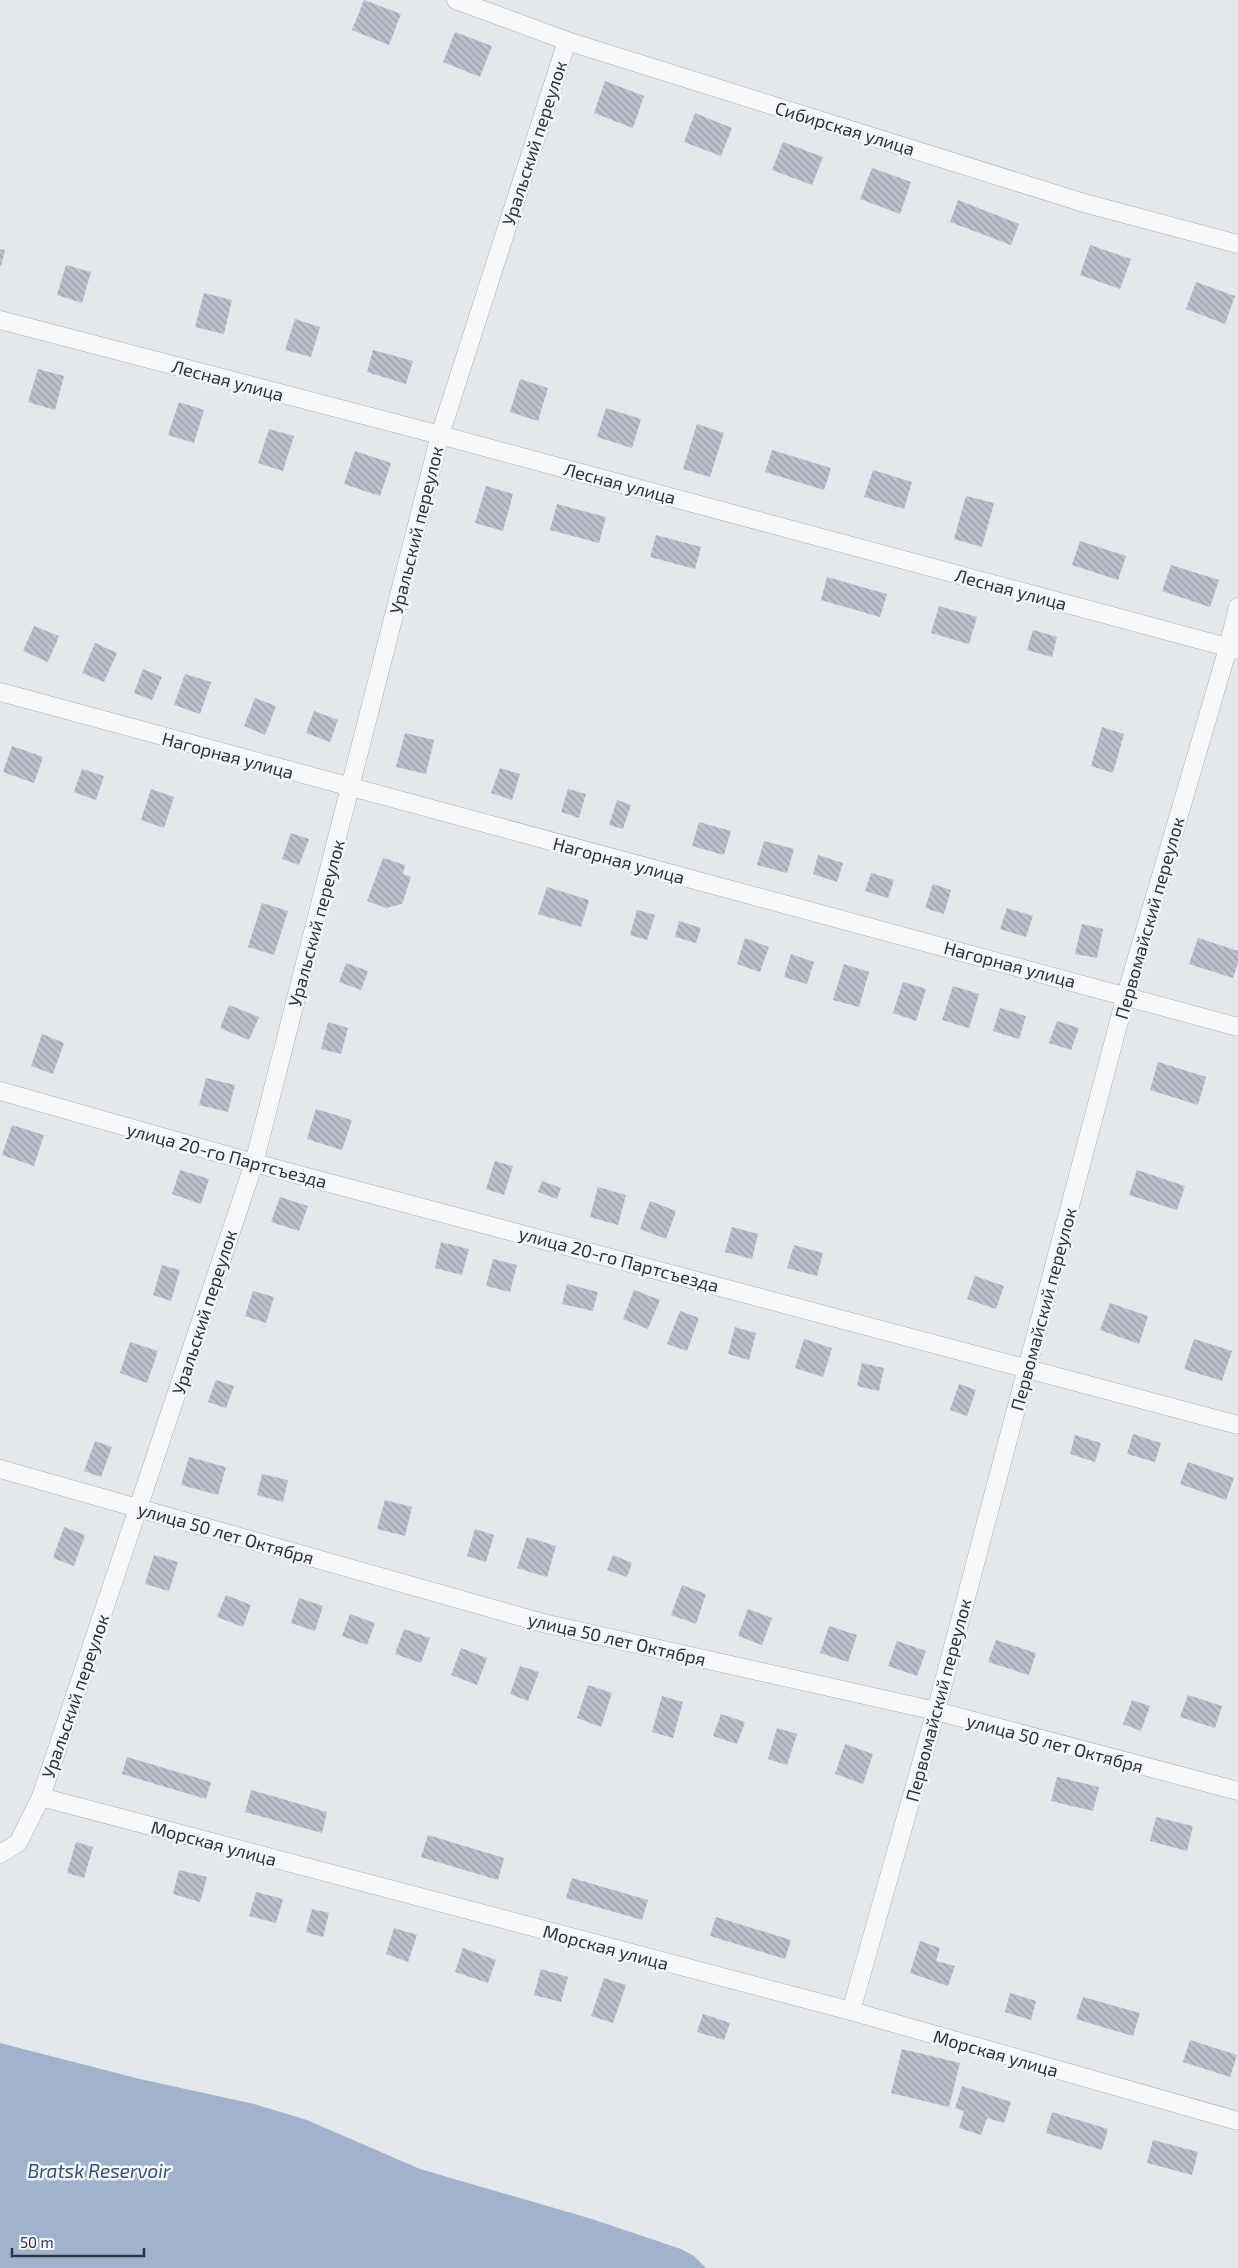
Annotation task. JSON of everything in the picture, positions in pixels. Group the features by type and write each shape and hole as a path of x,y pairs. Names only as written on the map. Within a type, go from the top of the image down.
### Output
{"street":[{"name":"Сибирская улица","path":"456,0 567,41 1084,203 1238,244"},
{"name":"Уральский переулок","path":"41,1798 254,1163 440,435 567,41"},
{"name":"Лесная улица","path":"0,320 440,435 1233,649"},
{"name":"Первомайский переулок","path":"851,2011 936,1711 1126,995 1233,649 1238,607"},
{"name":"Нагорная улица","path":"0,692 1238,1026"},
{"name":"улица 20-го Партсъезда","path":"0,1092 254,1163 1238,1425"},
{"name":"улица 50 лет Октября","path":"0,1470 543,1624 936,1711 1238,1791"},
{"path":"0,1854 18,1843 41,1798"},
{"name":"Морская улица","path":"41,1798 851,2011 1238,2120"}],"water":[{"name":"Bratsk Reservoir","path":"0,2043 140,2079 254,2104 307,2120 420,2169 592,2219 681,2249 694,2256 706,2268 0,2268"}],"building":[{"path":"364,0 401,14 389,45 352,30"},
{"path":"455,32 492,46 480,77 443,62"},
{"path":"605,81 644,96 633,128 594,113"},
{"path":"695,113 732,128 721,156 684,142"},
{"path":"783,142 823,157 812,185 772,170"},
{"path":"872,168 911,182 900,214 860,199"},
{"path":"958,200 1019,224 1011,245 950,222"},
{"path":"1090,245 1131,259 1120,289 1080,275"},
{"path":"0,249 5,250 1,266 0,266"},
{"path":"66,265 91,272 82,303 57,295"},
{"path":"1196,282 1235,296 1225,324 1186,309"},
{"path":"204,293 232,300 224,334 195,327"},
{"path":"295,319 320,327 311,357 285,350"},
{"path":"373,350 413,361 406,384 367,372"},
{"path":"38,369 64,376 55,410 28,402"},
{"path":"520,379 548,388 538,421 510,412"},
{"path":"179,402 204,410 194,443 168,435"},
{"path":"606,408 641,419 632,448 597,437"},
{"path":"697,424 724,433 710,477 683,469"},
{"path":"269,429 294,436 283,471 258,463"},
{"path":"772,450 831,468 824,490 765,472"},
{"path":"355,451 391,463 380,496 344,484"},
{"path":"873,470 912,482 904,509 864,497"},
{"path":"486,486 513,494 503,531 475,523"},
{"path":"966,496 994,503 982,547 954,539"},
{"path":"557,504 606,517 599,543 550,530"},
{"path":"656,535 701,547 695,569 650,557"},
{"path":"1080,541 1126,556 1118,580 1072,565"},
{"path":"1171,565 1219,580 1210,607 1162,591"},
{"path":"827,577 887,594 880,617 821,600"},
{"path":"939,606 977,617 969,644 931,633"},
{"path":"34,626 59,636 48,662 23,651"},
{"path":"1033,630 1057,637 1052,657 1027,650"},
{"path":"95,643 117,653 104,682 82,673"},
{"path":"143,669 162,677 152,700 134,693"},
{"path":"185,674 211,682 200,714 174,705"},
{"path":"255,698 276,706 265,735 244,726"},
{"path":"314,711 338,720 330,742 306,733"},
{"path":"1102,727 1124,734 1113,773 1091,766"},
{"path":"405,733 434,740 426,774 396,767"},
{"path":"12,746 43,757 34,783 3,772"},
{"path":"500,768 520,774 512,800 491,793"},
{"path":"82,769 104,776 96,800 74,792"},
{"path":"151,789 174,797 164,828 141,820"},
{"path":"568,789 586,794 579,818 561,812"},
{"path":"617,800 631,805 623,829 609,825"},
{"path":"699,822 731,831 724,855 692,846"},
{"path":"291,833 309,839 299,865 282,859"},
{"path":"764,841 794,849 787,873 757,865"},
{"path":"818,855 843,863 837,882 813,874"},
{"path":"383,858 405,865 403,874 411,877 402,904 386,908 367,901"},
{"path":"871,873 894,880 888,898 865,891"},
{"path":"933,884 951,890 944,914 925,908"},
{"path":"547,887 589,900 581,927 538,914"},
{"path":"262,903 288,911 274,955 248,947"},
{"path":"1007,908 1033,916 1026,937 1000,929"},
{"path":"637,910 655,915 647,940 630,935"},
{"path":"679,921 701,928 696,943 675,937"},
{"path":"1082,924 1103,929 1097,958 1075,954"},
{"path":"745,938 769,947 760,972 737,964"},
{"path":"1198,938 1238,951 1238,962 1233,978 1189,964"},
{"path":"791,954 814,962 807,984 784,977"},
{"path":"346,963 368,971 361,990 339,982"},
{"path":"844,964 869,972 859,1007 833,1000"},
{"path":"903,982 926,989 916,1021 893,1013"},
{"path":"953,986 979,994 969,1028 942,1020"},
{"path":"229,1005 259,1017 249,1040 220,1028"},
{"path":"1000,1008 1026,1016 1019,1039 993,1031"},
{"path":"1057,1021 1079,1028 1071,1050 1049,1043"},
{"path":"328,1022 348,1028 341,1054 321,1049"},
{"path":"42,1034 64,1043 53,1074 31,1066"},
{"path":"1158,1062 1206,1077 1198,1105 1150,1090"},
{"path":"206,1078 235,1085 228,1112 199,1105"},
{"path":"316,1109 352,1120 342,1150 307,1139"},
{"path":"12,1125 44,1135 34,1166 2,1155"},
{"path":"495,1161 513,1166 504,1195 486,1189"},
{"path":"180,1170 209,1179 201,1204 172,1194"},
{"path":"1137,1170 1185,1186 1177,1210 1129,1195"},
{"path":"542,1181 561,1188 557,1199 538,1192"},
{"path":"598,1187 626,1195 618,1225 590,1217"},
{"path":"280,1197 308,1206 299,1231 271,1222"},
{"path":"650,1201 676,1211 666,1239 640,1229"},
{"path":"732,1227 758,1234 752,1259 725,1252"},
{"path":"441,1242 469,1249 462,1275 435,1268"},
{"path":"794,1245 823,1253 817,1276 787,1268"},
{"path":"493,1259 517,1265 510,1292 486,1286"},
{"path":"162,1265 180,1270 171,1301 153,1295"},
{"path":"975,1276 1004,1286 996,1309 967,1299"},
{"path":"567,1284 598,1292 593,1311 562,1304"},
{"path":"634,1290 660,1300 648,1329 623,1319"},
{"path":"253,1291 274,1297 266,1323 245,1316"},
{"path":"1110,1303 1148,1316 1139,1344 1100,1330"},
{"path":"680,1311 699,1318 687,1351 667,1344"},
{"path":"735,1327 756,1333 749,1360 728,1354"},
{"path":"804,1339 832,1348 823,1377 795,1368"},
{"path":"1194,1339 1232,1351 1222,1381 1184,1369"},
{"path":"130,1342 158,1351 147,1383 120,1373"},
{"path":"862,1363 884,1368 879,1391 857,1386"},
{"path":"216,1380 234,1386 226,1408 208,1402"},
{"path":"959,1384 976,1390 967,1416 950,1410"},
{"path":"1133,1434 1161,1443 1155,1462 1127,1454"},
{"path":"1075,1435 1101,1443 1095,1462 1070,1454"},
{"path":"95,1441 112,1447 101,1477 84,1471"},
{"path":"189,1457 226,1467 218,1495 181,1485"},
{"path":"1188,1462 1234,1478 1226,1500 1180,1484"},
{"path":"262,1474 288,1480 283,1502 257,1495"},
{"path":"385,1500 412,1507 405,1536 377,1529"},
{"path":"64,1527 85,1535 74,1566 53,1558"},
{"path":"475,1529 494,1535 486,1562 467,1556"},
{"path":"527,1537 556,1546 547,1577 517,1568"},
{"path":"154,1555 178,1562 169,1591 145,1584"},
{"path":"613,1555 632,1563 627,1577 607,1570"},
{"path":"682,1585 706,1594 696,1624 671,1615"},
{"path":"226,1595 251,1605 243,1627 217,1617"},
{"path":"299,1598 323,1606 315,1631 291,1623"},
{"path":"748,1609 772,1618 762,1645 738,1636"},
{"path":"350,1614 375,1623 367,1645 342,1636"},
{"path":"829,1626 857,1635 848,1662 820,1653"},
{"path":"404,1629 430,1638 421,1663 395,1654"},
{"path":"996,1640 1036,1653 1029,1675 988,1662"},
{"path":"897,1641 926,1651 917,1676 888,1666"},
{"path":"461,1648 487,1658 477,1685 451,1675"},
{"path":"520,1666 539,1672 528,1701 510,1694"},
{"path":"588,1685 612,1693 601,1727 577,1718"},
{"path":"1188,1695 1222,1706 1215,1728 1180,1717"},
{"path":"662,1696 683,1702 673,1738 652,1732"},
{"path":"1132,1700 1150,1706 1141,1731 1123,1724"},
{"path":"721,1714 745,1722 737,1744 713,1736"},
{"path":"777,1728 797,1734 787,1765 768,1759"},
{"path":"845,1744 873,1754 863,1784 835,1774"},
{"path":"127,1757 211,1782 206,1799 122,1774"},
{"path":"1057,1777 1099,1787 1093,1811 1051,1801"},
{"path":"251,1790 327,1812 322,1833 245,1812"},
{"path":"1156,1817 1193,1826 1187,1851 1150,1841"},
{"path":"428,1835 504,1858 498,1880 421,1857"},
{"path":"76,1842 93,1847 84,1878 67,1873"},
{"path":"179,1870 207,1877 200,1902 173,1894"},
{"path":"572,1878 648,1900 642,1920 566,1898"},
{"path":"256,1892 283,1899 276,1923 249,1916"},
{"path":"312,1909 329,1913 323,1937 306,1932"},
{"path":"716,1917 791,1940 785,1959 710,1936"},
{"path":"394,1928 417,1935 408,1962 386,1954"},
{"path":"920,1941 940,1948 936,1961 955,1966 948,1986 910,1973"},
{"path":"463,1948 496,1960 488,1983 455,1972"},
{"path":"541,1969 568,1977 561,2002 534,1995"},
{"path":"604,1978 626,1985 613,2023 591,2016"},
{"path":"1010,1993 1036,2001 1031,2020 1005,2012"},
{"path":"1083,1997 1140,2013 1133,2036 1076,2019"},
{"path":"703,2014 730,2023 724,2040 697,2032"},
{"path":"1190,2040 1237,2055 1230,2077 1183,2062"},
{"path":"902,2049 960,2063 949,2107 891,2093"},
{"path":"962,2086 1011,2102 1004,2123 987,2118 981,2135 959,2128 964,2111 955,2108"},
{"path":"1052,2112 1108,2129 1102,2150 1046,2133"},
{"path":"1153,2140 1198,2152 1192,2175 1147,2163"}]}
